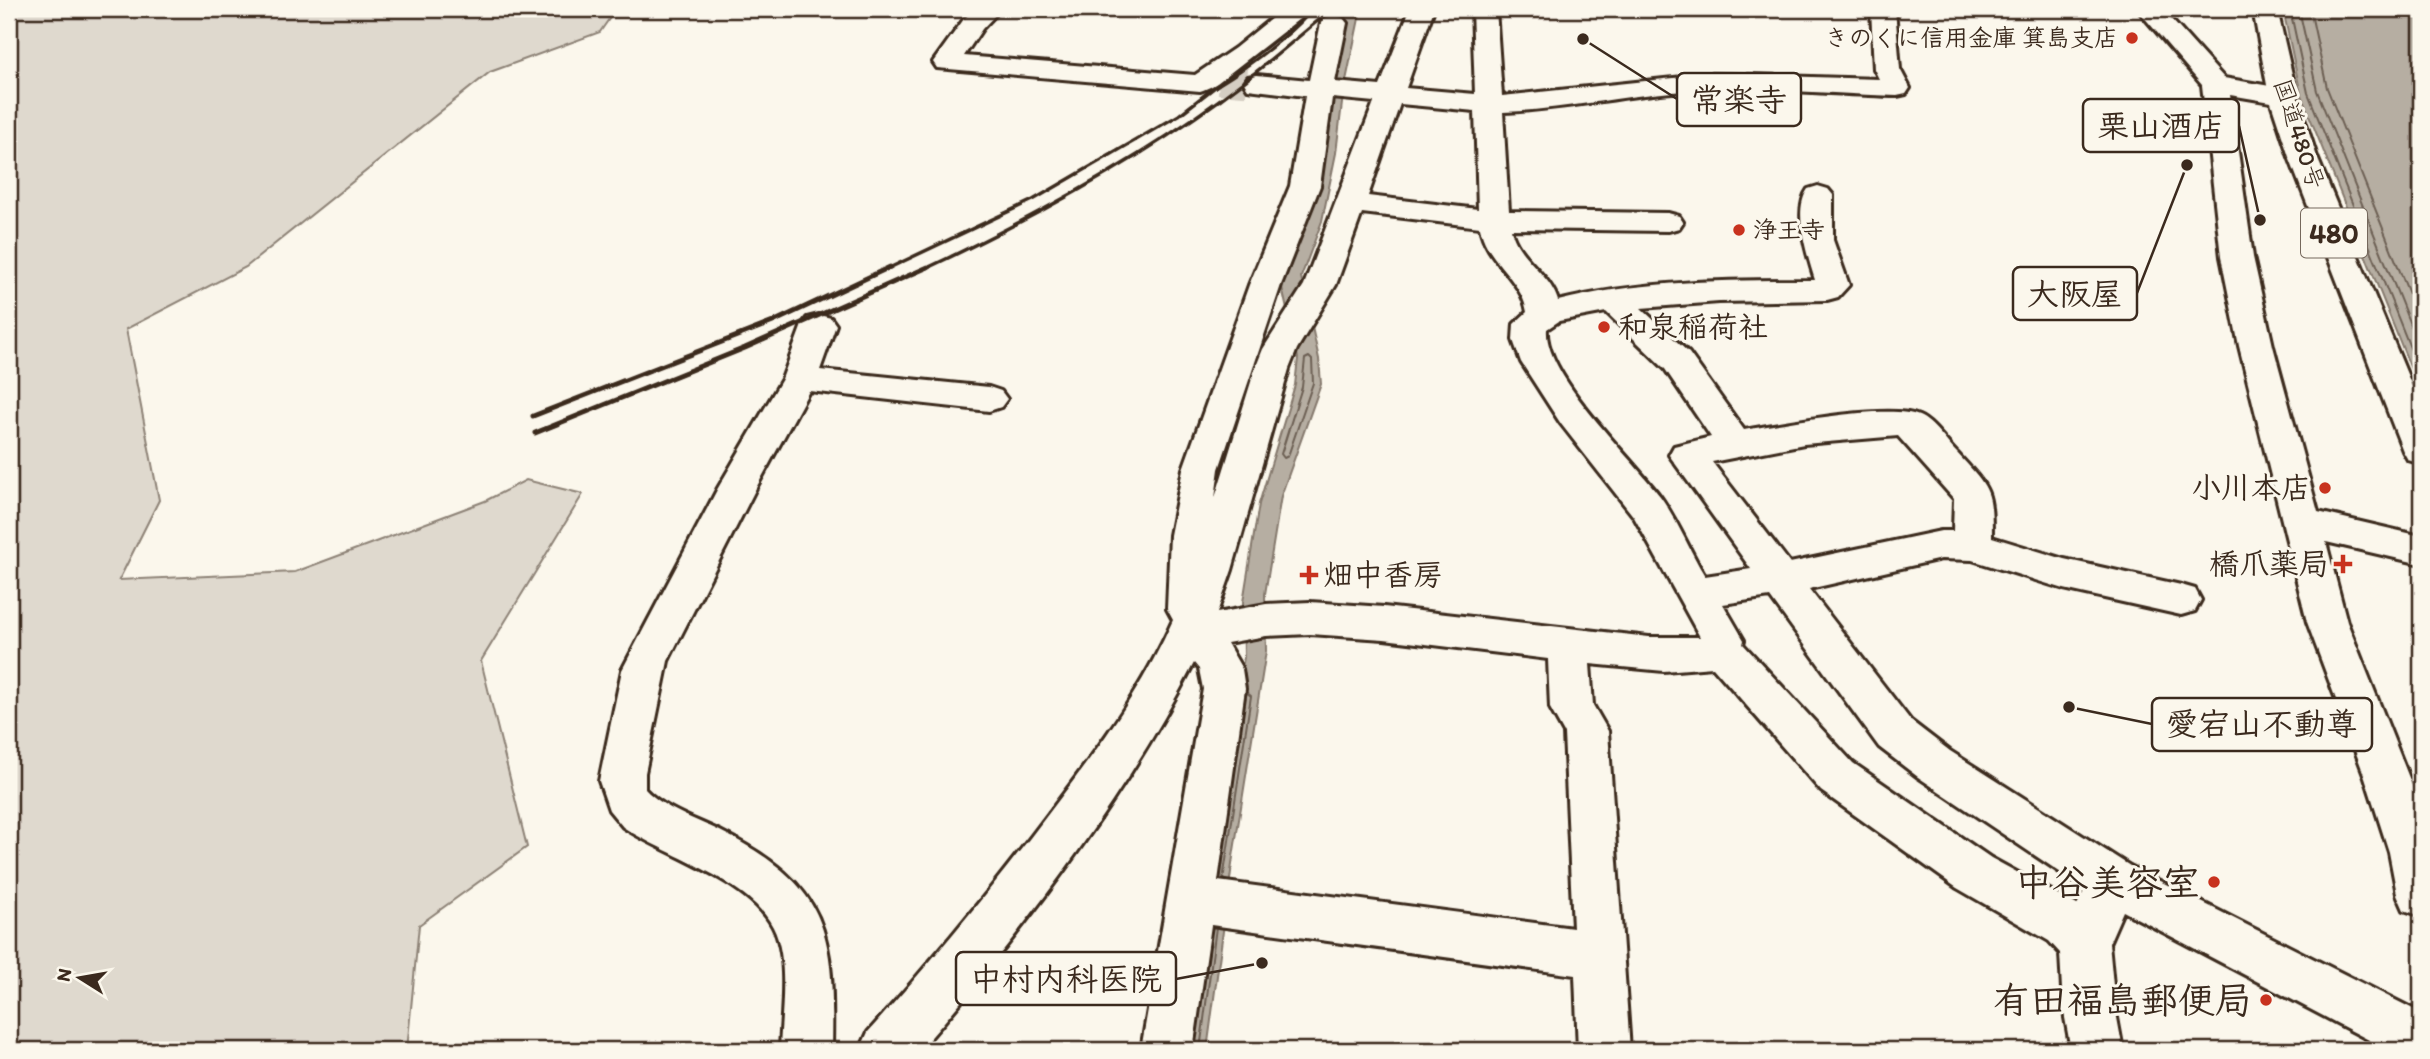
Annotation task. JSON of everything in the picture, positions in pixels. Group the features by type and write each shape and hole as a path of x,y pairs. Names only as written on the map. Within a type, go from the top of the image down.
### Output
{"main road":[{"path":"989,9 973,24 946,62 1200,83 1213,79 1298,9"},
{"path":"1484,9 1494,220 1498,242 1541,297 1543,312"},
{"path":"1256,83 1490,104 1528,103 1672,84 1712,82 1897,88 1887,69 1883,9"},
{"path":"2149,9 2215,84 2237,257 2256,346 2327,622 2388,777 2419,867"},
{"name":"国道480号","path":"2265,9 2283,96 2303,157 2421,451"},
{"path":"886,1050 970,953 1082,805 1120,752 1187,635 1219,555 1280,349 1320,285 1390,95 1441,12"},
{"path":"1187,635 1189,535 1201,469 1265,285 1305,186 1320,89 1334,23"},
{"path":"2215,84 2283,96"},
{"path":"1721,648 1723,640 1648,508 1572,415 1541,370 1532,354 1528,332 1532,322 1543,312 1613,301 1716,290 1827,289 1833,285 1818,240 1818,195"},
{"path":"1351,203 1494,220 1668,222"},
{"path":"1613,301 1677,360 1735,444"},
{"path":"806,1050 807,982 802,942 791,912 768,887 742,867 643,816 624,794 623,776 636,719 639,681 647,661 748,467 799,379 819,325"},
{"path":"799,379 989,399"},
{"path":"1972,546 1973,497 1909,425 1894,423 1804,432 1687,455 1895,734 1934,764 2113,881 2421,1040"},
{"path":"2303,523 2421,550"},
{"path":"1694,593 1781,580 1941,545 1972,546 2064,574 2181,600"},
{"path":"1187,635 1266,620 1310,618 1568,646 1693,653 1708,653 1721,648"},
{"path":"1167,1050 1224,689 1222,670 1214,653 1187,635"},
{"path":"1568,646 1572,708 1586,731 1604,1050"},
{"path":"1721,648 1837,777 1974,873 2066,925 2084,943"},
{"path":"2096,1050 2089,1007 2084,943 2113,881"},
{"path":"1192,900 1598,955"}],"shaded area":[{"path":"9,9 616,9 600,32 490,72 246,267 126,329 159,500 119,580 295,572 485,501 526,480 583,494 481,661 527,847 419,925 407,1050 9,1050"}],"water":[{"path":"1347,9 1361,9 1343,95 1336,153 1322,221 1301,277 1319,359 1321,384 1281,496 1265,594 1266,651 1233,857 1207,1050 1177,1050 1244,657 1243,602 1259,504 1295,385 1298,358 1279,274 1326,102"},
{"path":"2283,9 2421,9 2421,394 2301,95"}],"tunnel":[{"path":"1219,80 1257,83"}],"railway":[{"path":"887,269 1033,200 1179,115 1315,9"},
{"path":"925,269 1050,206 1131,159 1209,108 1332,9"},
{"path":"533,416 773,322 890,267"},
{"path":"535,433 745,348 928,267"}],"place":[{"name":"きのくに信用金庫 箕島支店","path":"2132,38"},
{"name":"常楽寺","path":"1583,39"},
{"name":"大阪屋","path":"2187,165"},
{"name":"栗山酒店","path":"2260,220"},
{"name":"浄王寺","path":"1739,230"},
{"name":"和泉稲荷社","path":"1604,327"},
{"name":"小川本店","path":"2325,488"},
{"name":"橋爪薬局","path":"2343,564"},
{"name":"畑中香房","path":"1309,575"},
{"name":"愛宕山不動尊","path":"2069,707"},
{"name":"中谷美容室","path":"2214,882"},
{"name":"中村内科医院","path":"1262,963"},
{"name":"有田福島郵便局","path":"2266,1000"}]}
